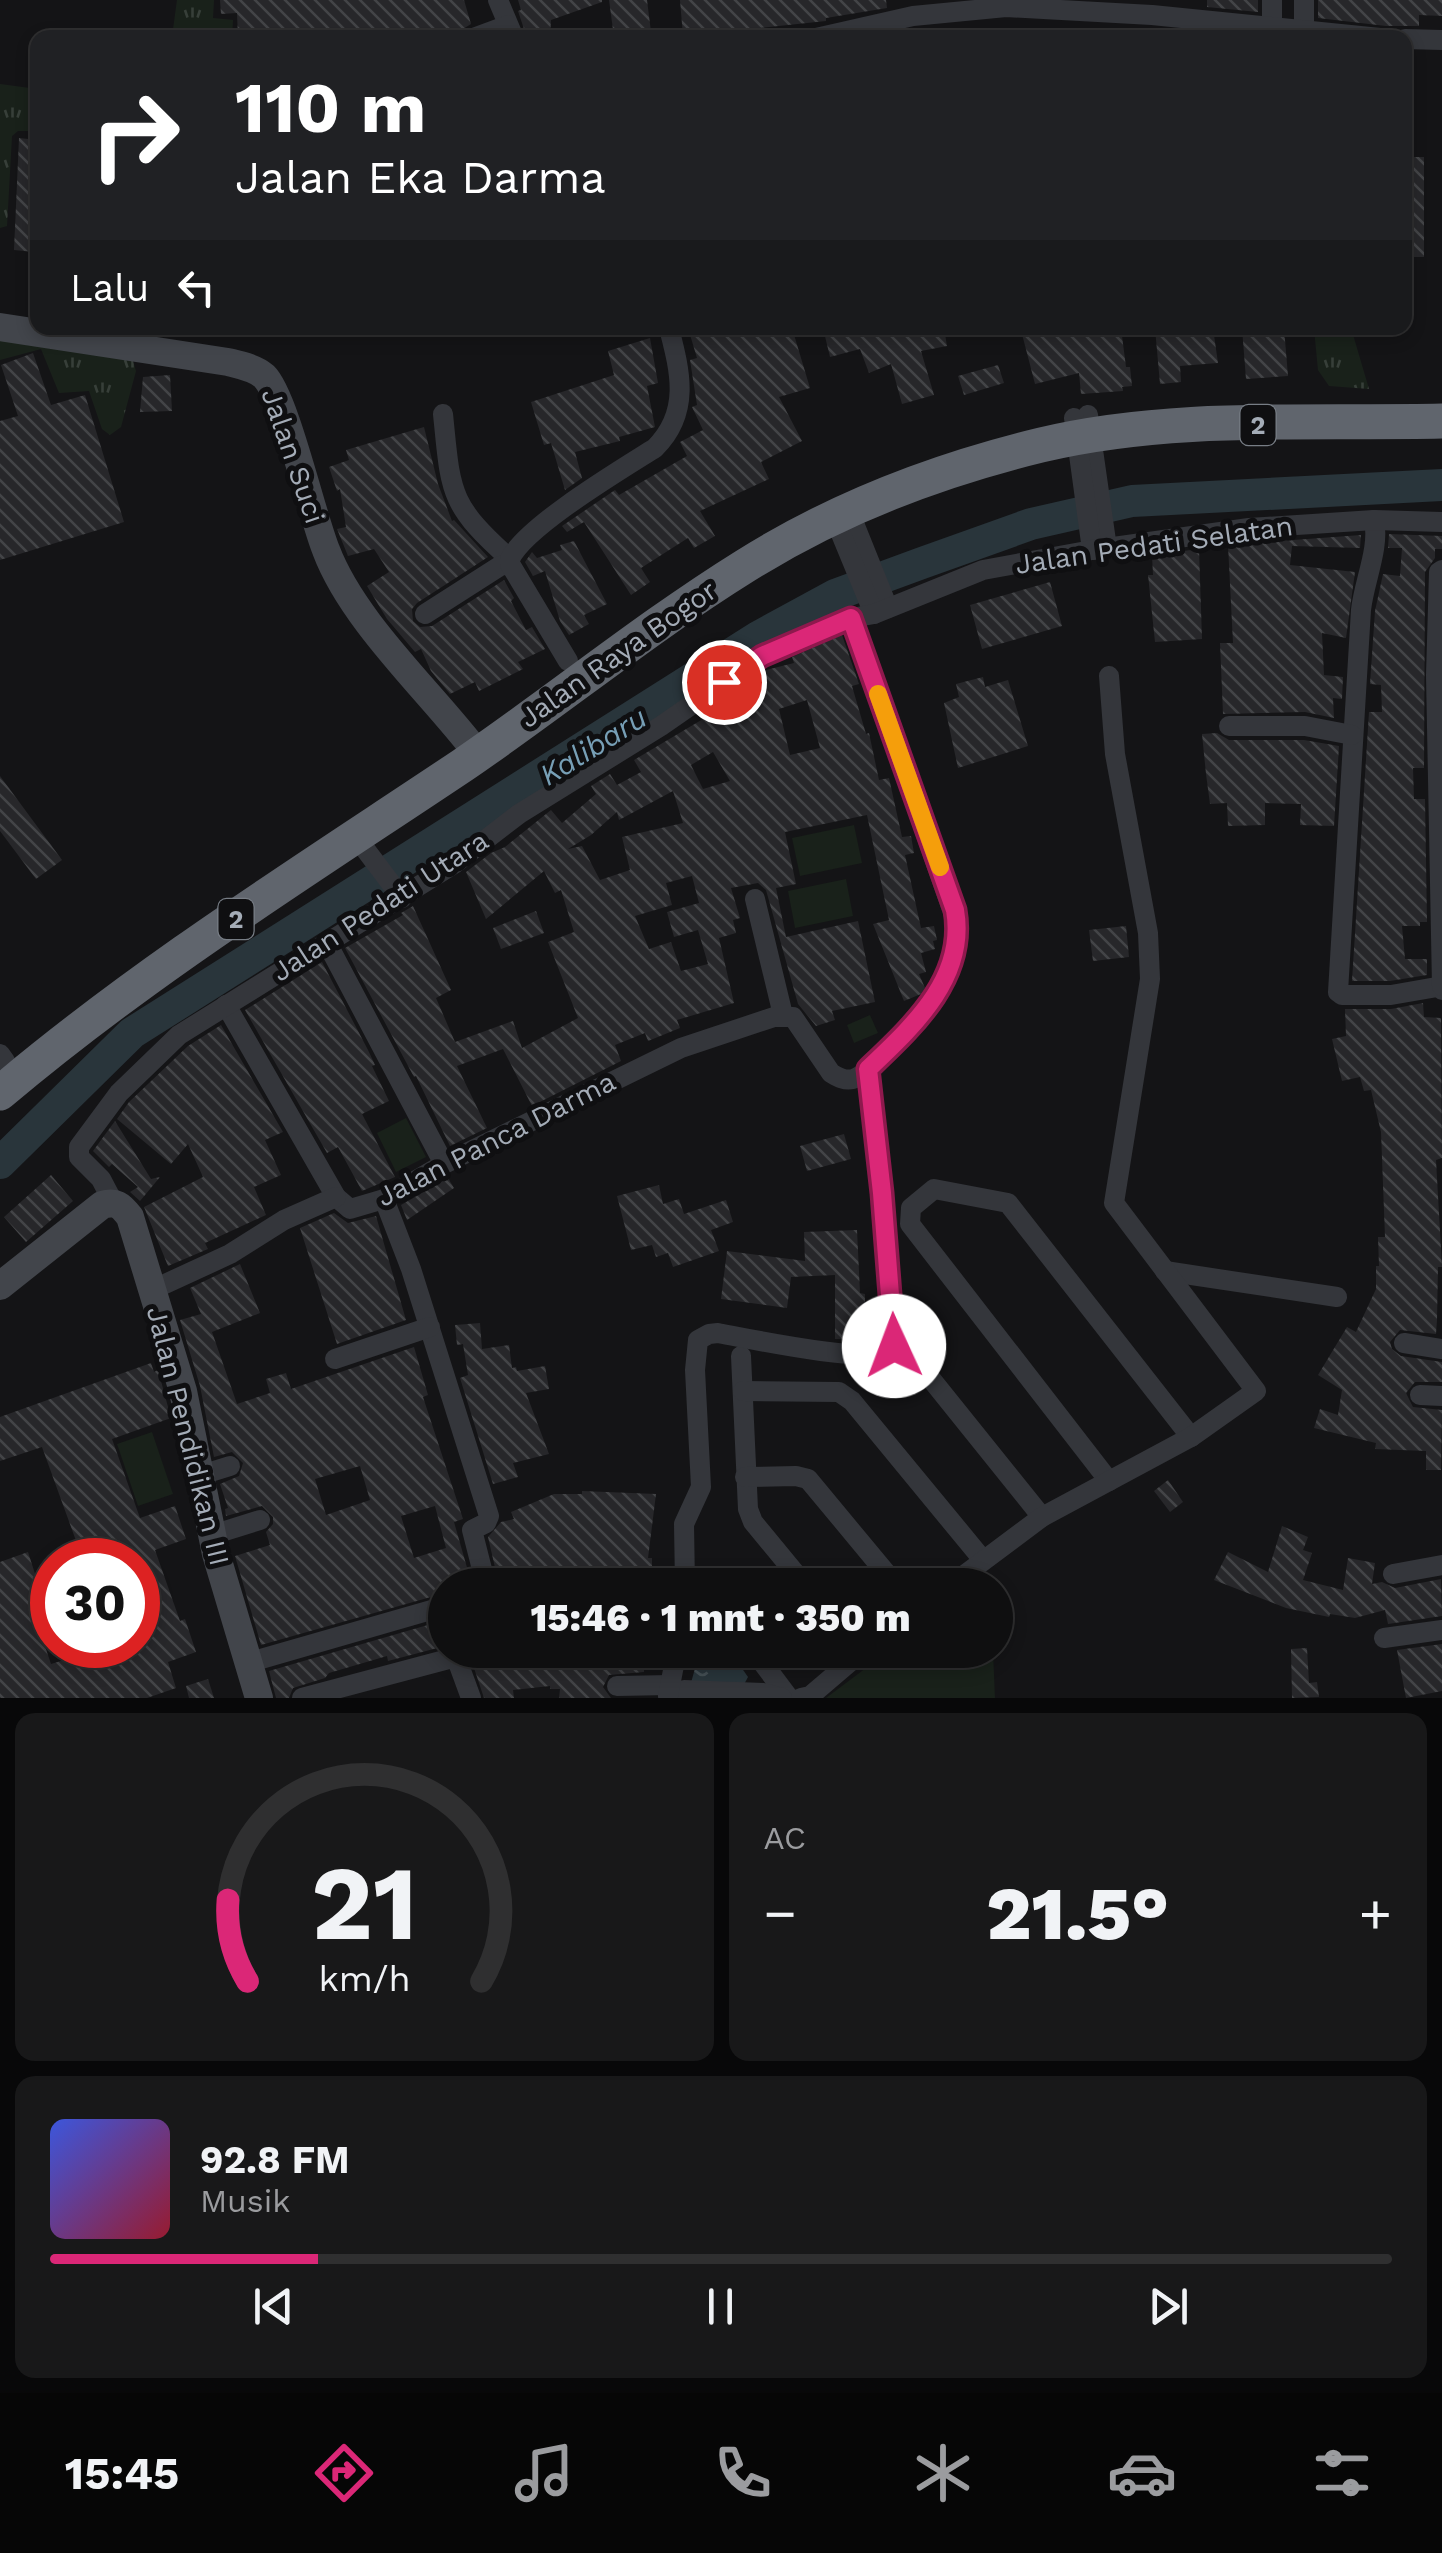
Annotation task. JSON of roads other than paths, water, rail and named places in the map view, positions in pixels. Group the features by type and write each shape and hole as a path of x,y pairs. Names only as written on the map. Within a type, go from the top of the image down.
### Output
{"highway":[{"name":"Jalan Raya Bogor","path":"1,1068 57,1017 170,936 766,553 847,526 992,458 1082,426 1156,406 1442,400"},
{"name":"Jalan Raya Bogor","path":"1,1068 91,1019 356,838 568,661 746,540 816,503 958,447 1082,426 1442,422"}],"street":[{"path":"498,0 511,30"},
{"path":"1272,0 1272,29"},
{"path":"1304,0 1304,30"},
{"path":"849,30 951,5 1152,16 1283,30"},
{"path":"1412,38 1442,40"},
{"name":"Jalan Suci","path":"0,327 30,329"},
{"path":"425,614 510,562 524,542 573,502 656,448 666,437 680,401 680,368 671,335"},
{"name":"Jalan Suci","path":"114,336 228,362 264,376 281,412 327,554 350,594 393,640 471,744"},
{"path":"443,414 448,475 461,509 510,562 568,661"},
{"path":"1082,426 1098,540"},
{"path":"1374,520 1377,533 1363,586 1352,735 1338,992 1342,995 1391,995 1442,988 1436,675 1442,570"},
{"name":"Jalan Pedati Selatan","path":"877,602 1098,540 1374,520 1442,522"},
{"path":"847,526 877,602"},
{"name":"Jalan Pedati Utara","path":"112,1202 101,1178 80,1157 79,1147 119,1093 179,1035 402,898 519,814 661,726 762,656 851,618 877,602"},
{"path":"756,899 789,1018 831,1073 849,1080 868,1069 930,1006 951,958 957,924 851,618"},
{"path":"973,1568 1042,1517 1191,1437 1256,1390 1114,1203 1150,979 1148,932 1116,754 1109,676"},
{"path":"1229,726 1306,726 1352,735"},
{"path":"356,838 402,898"},
{"path":"328,943 444,1164"},
{"path":"226,1005 336,1197"},
{"name":"Jalan Panca Darma","path":"152,1290 230,1254 284,1220 336,1197 345,1208 355,1209 384,1199 444,1164 682,1048 789,1018"},
{"path":"694,1568 684,1524 701,1487 695,1370 698,1340 718,1334 846,1354 886,1355 893,1350 892,1297 868,1069"},
{"path":"1109,1481 910,1224 911,1208 934,1190 1008,1202 1191,1437"},
{"path":"384,1199 430,1327 489,1516 486,1524 472,1530 482,1568"},
{"path":"0,1286 102,1205 112,1202"},
{"name":"Jalan Pendidikan III","path":"112,1202 122,1206 130,1217 183,1391 212,1535 259,1698"},
{"path":"1165,1271 1337,1297"},
{"path":"335,1359 430,1327"},
{"path":"1404,1343 1442,1349"},
{"path":"907,1349 1042,1517"},
{"path":"741,1356 748,1509 791,1568"},
{"path":"743,1391 839,1392 852,1401 983,1560"},
{"path":"1420,1395 1442,1396"},
{"path":"201,1474 230,1466"},
{"path":"745,1477 808,1479 882,1568"},
{"path":"212,1535 260,1520"},
{"path":"1394,1574 1442,1564"},
{"path":"247,1664 428,1611"},
{"path":"1384,1638 1442,1630"},
{"path":"302,1698 456,1657 471,1698"},
{"path":"765,1668 785,1698"},
{"path":"802,1698 810,1696 841,1668"},
{"path":"384,1676 391,1698"},
{"path":"617,1686 763,1692 785,1698"}],"water":[{"path":"695,1668 742,1668 748,1677 742,1688 691,1683"}],"waterway":[{"name":"Kalibaru","path":"0,1163 132,1033 758,637 835,595 1031,524 1132,501 1442,485"}]}
